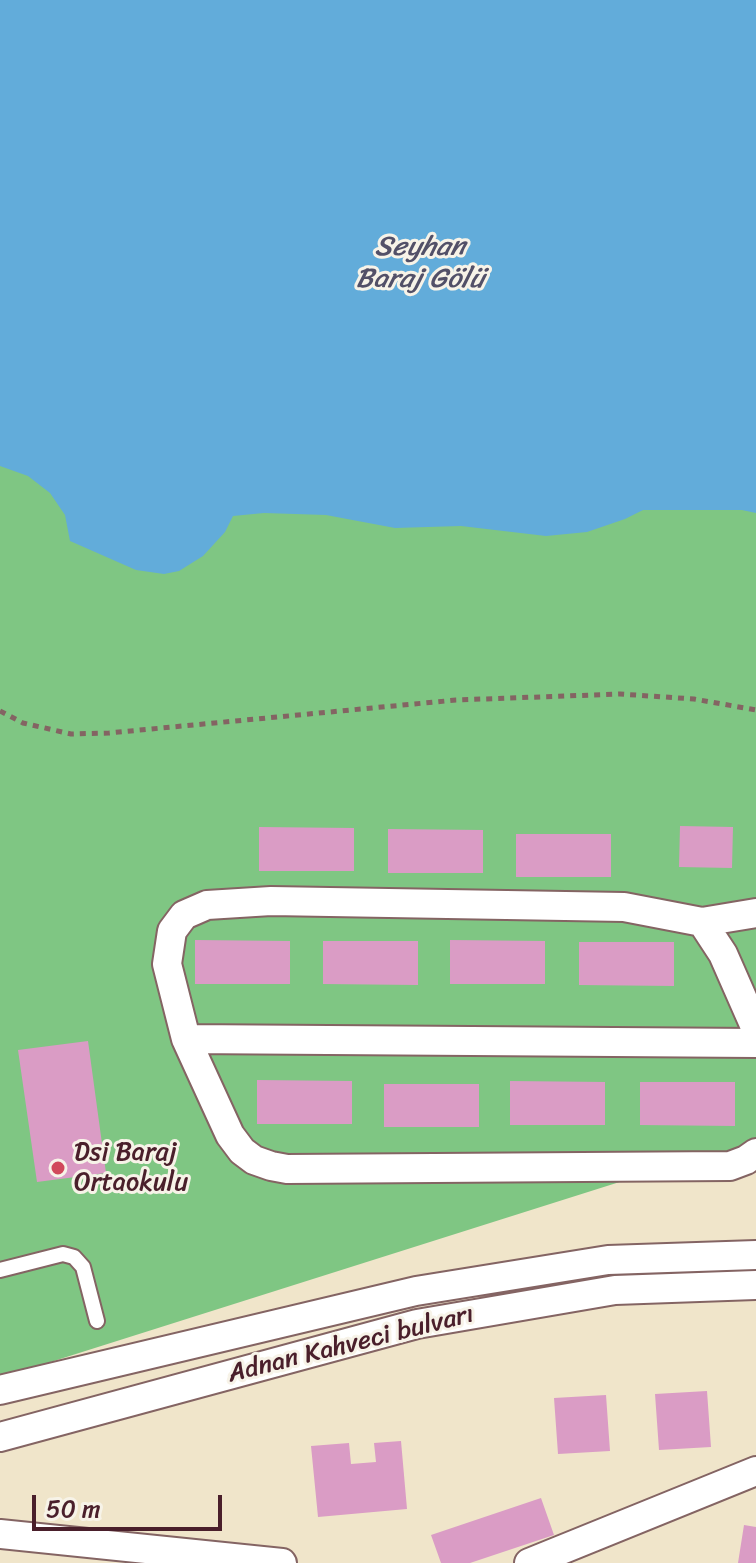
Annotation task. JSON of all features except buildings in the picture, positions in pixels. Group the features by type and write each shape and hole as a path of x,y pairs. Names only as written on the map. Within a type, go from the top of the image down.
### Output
{"street":[{"path":"756,913 702,922 624,907 271,901 207,905 184,915 172,931 167,964 186,1039 230,1135 242,1151 254,1160 271,1166 287,1169 730,1166 756,1153"},
{"path":"702,922 723,954 756,1029"},
{"path":"186,1039 756,1043"},
{"name":"Adnan Kahveci bulvarı","path":"0,1390 416,1291 608,1260 756,1255"},
{"name":"Adnan Kahveci bulvarı","path":"0,1437 417,1324 615,1290 756,1285"},
{"path":"529,1563 756,1471"},
{"path":"0,1534 282,1563"}],"lane":[{"path":"0,1270 63,1254 74,1257 83,1267 97,1321"}],"path":[{"path":"0,711 23,723 71,734 456,700 620,694 694,699 756,710"}],"green space":[{"path":"0,0 756,0 756,1171 667,1167 0,1378"}],"water":[{"name":"Seyhan Baraj Gölü","path":"0,0 756,0 756,513 742,510 643,510 587,532 546,536 461,526 395,528 326,515 264,513 233,516 225,532 203,556 179,571 164,574 136,570 70,541 65,515 50,493 28,476 0,466"}],"place":[{"name":"Dsi Baraj Ortaokulu","path":"58,1168"}]}
